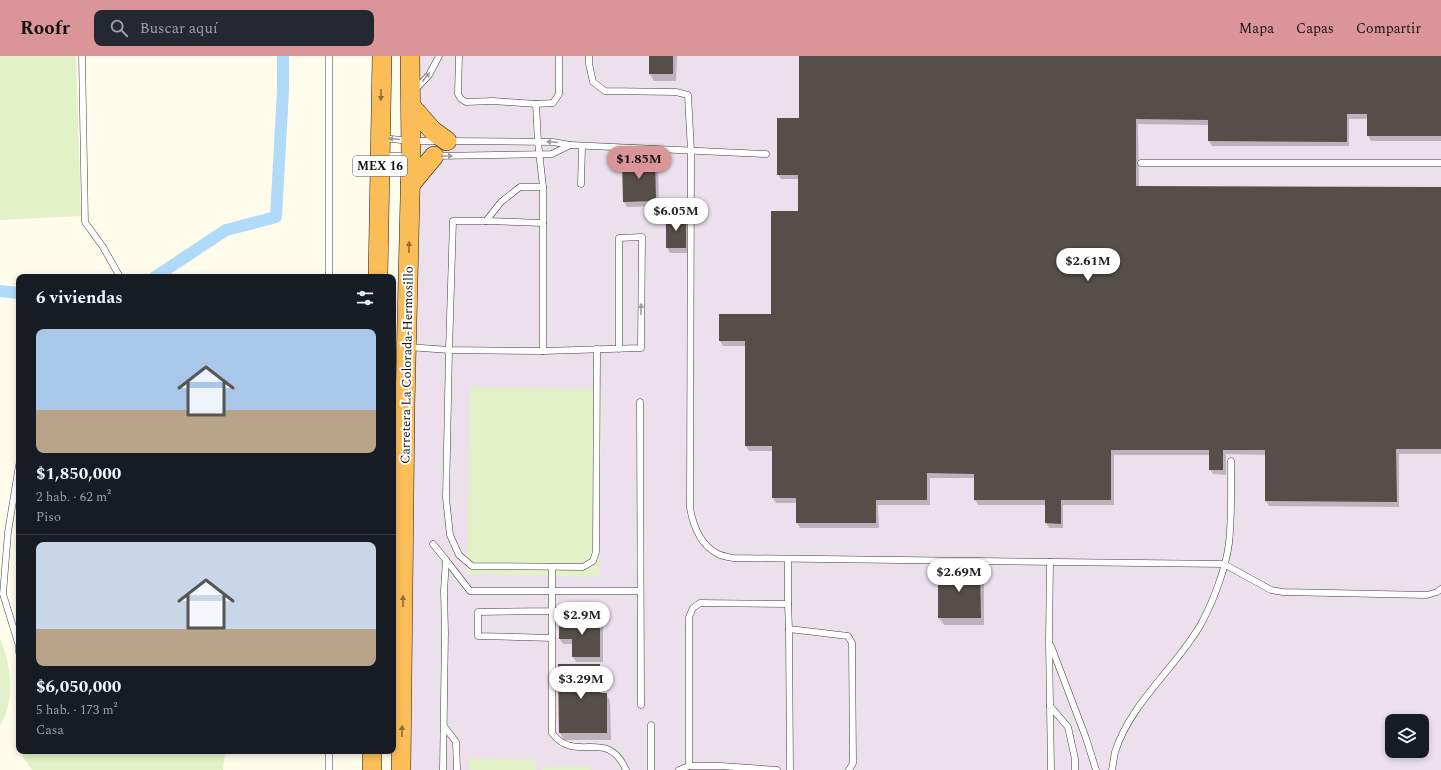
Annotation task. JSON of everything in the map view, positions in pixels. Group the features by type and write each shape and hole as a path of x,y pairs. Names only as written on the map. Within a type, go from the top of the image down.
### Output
{"highway":[{"name":"MEX 16","path":"378,274 382,56"},
{"name":"Carretera La Colorada-Hermosillo","path":"401,770 410,184 420,153 411,100 410,56"},
{"path":"411,100 433,131 447,141"},
{"path":"372,754 372,770"}],"lane":[{"path":"82,56 85,222 103,247 118,274"},
{"path":"329,56 329,274"},
{"path":"411,100 429,75 439,56"},
{"path":"459,56 458,94 466,102 493,101 536,104 553,104 559,94 559,56"},
{"path":"589,56 589,64 593,82 605,92 676,92 688,95 691,151 690,508 692,521 698,534 708,547 718,554 733,558 1224,564 1271,590 1283,592 1427,595 1441,589"},
{"path":"536,104 538,142 543,187 543,351"},
{"path":"380,147 420,153 447,141 553,142 582,146 766,154"},
{"path":"380,147 420,153 552,154 570,145"},
{"path":"581,184 582,146"},
{"path":"1141,163 1441,162"},
{"path":"486,221 501,202 520,187 543,187"},
{"path":"543,223 453,221 446,498 450,535 460,555 472,566 583,567 593,561 596,552 597,349"},
{"path":"407,347 449,350 543,351 597,349 619,349 641,348 642,237 619,238 619,349"},
{"path":"640,402 640,705"},
{"path":"1112,770 1115,753 1122,735 1133,717 1201,624 1215,592 1229,545 1231,461"},
{"path":"16,483 8,532 3,594 16,636"},
{"path":"433,544 470,591 640,591"},
{"path":"788,559 790,770"},
{"path":"444,770 444,591 446,560"},
{"path":"1050,562 1049,641 1052,770"},
{"path":"552,567 552,733 557,740 572,747 606,748 612,751 621,760 626,770"},
{"path":"689,766 689,616 693,608 700,603 788,604"},
{"path":"552,638 478,636 478,612 552,611 593,608"},
{"path":"789,629 848,636 852,643 853,763 849,770"},
{"path":"1049,641 1086,738 1096,770"},
{"path":"1050,706 1068,727 1075,770"},
{"path":"651,724 651,770"},
{"path":"444,726 456,742 457,770"},
{"path":"329,754 329,770"},
{"path":"678,770 689,766 721,766 777,770"}],"shaded area":[{"path":"412,56 1441,56 1441,770 410,770"}],"green space":[{"path":"0,56 76,56 81,216 0,220"},
{"path":"470,387 602,389 599,577 467,574"},
{"path":"0,638 7,659 10,693 5,716 0,726"},
{"path":"23,754 225,754 223,770 32,770 23,757"},
{"path":"469,758 536,760 536,770 469,770"},
{"path":"591,766 591,770 542,770 542,767"}],"building":[{"path":"649,56 673,56 673,74 649,74"},
{"path":"799,56 1441,56 1441,136 1367,136 1367,114 1347,114 1347,142 1208,141 1208,120 1136,119 1136,186 1441,187 1441,449 1396,449 1397,502 1265,501 1265,450 1223,450 1223,470 1209,470 1209,450 1111,450 1111,500 1061,500 1061,524 1045,523 1045,500 974,500 974,474 927,473 927,500 876,500 876,523 796,523 796,498 772,498 772,446 745,446 745,341 719,341 719,314 771,314 771,211 798,211 798,175 777,175 777,118 799,118"},
{"path":"655,158 656,201 623,202 622,159"},
{"path":"666,217 686,217 686,248 666,248"},
{"path":"938,568 980,568 981,618 938,618"},
{"path":"559,618 600,618 600,657 572,657 572,639 559,639"},
{"path":"558,664 600,664 600,693 607,693 607,733 559,733"}],"waterway":[{"path":"160,274 226,230 276,217 283,90 283,56"},
{"path":"0,291 16,293"}]}
